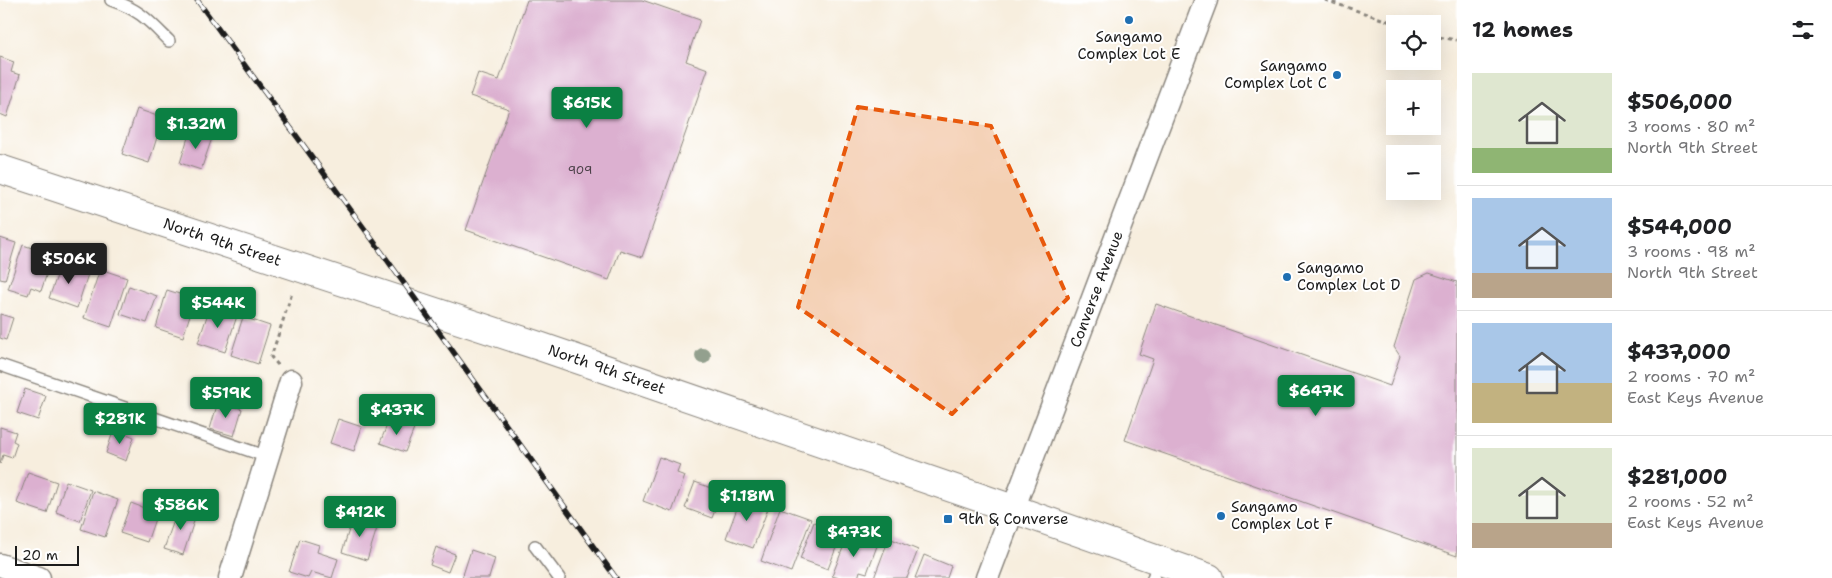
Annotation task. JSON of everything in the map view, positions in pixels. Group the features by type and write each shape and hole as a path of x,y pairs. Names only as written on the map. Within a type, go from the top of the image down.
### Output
{"main road":[{"name":"North 9th Street","path":"0,169 538,346 1013,509 1156,569 1209,578"}],"street":[{"name":"Converse Avenue","path":"987,578 1206,0"},
{"path":"230,578 291,381"},
{"path":"0,565 39,578"}],"lane":[{"path":"111,0 143,15 169,40"},
{"path":"0,365 268,457"},
{"path":"535,546 559,578"}],"path":[{"path":"1325,0 1386,20"},
{"path":"1441,37 1457,40"},
{"path":"291,381 271,357 292,293"}],"highlighted area":[{"path":"858,107 991,126 1068,298 952,414 798,307"}],"building":[{"path":"527,0 642,0 700,20 686,61 708,69 642,257 620,250 609,280 466,230 509,109 470,96 478,73 499,80"},
{"path":"0,57 14,62 11,72 20,75 7,117 0,114"},
{"path":"137,109 163,118 149,163 122,154"},
{"path":"190,131 212,138 201,170 180,163"},
{"path":"0,238 16,243 5,280 0,279"},
{"path":"23,245 53,255 41,291 31,287 28,295 8,289"},
{"path":"62,262 89,271 77,308 49,298"},
{"path":"100,269 127,278 111,327 84,318"},
{"path":"1429,273 1457,282 1457,556 1125,440 1153,359 1139,354 1156,304 1390,386 1400,356 1394,347 1416,279"},
{"path":"129,286 157,296 147,323 120,314"},
{"path":"167,290 195,299 183,337 156,328"},
{"path":"210,307 237,316 225,352 198,343"},
{"path":"0,314 13,318 6,340 0,338"},
{"path":"243,317 270,326 258,364 231,355"},
{"path":"25,389 46,396 38,420 17,413"},
{"path":"218,402 242,409 234,436 210,429"},
{"path":"338,419 362,427 354,451 330,443"},
{"path":"389,420 414,429 405,452 380,443"},
{"path":"0,427 16,432 13,441 17,443 12,458 3,455 0,464"},
{"path":"114,429 134,437 126,461 106,453"},
{"path":"659,457 680,465 677,473 685,476 672,512 643,501"},
{"path":"28,472 57,482 47,513 17,503"},
{"path":"66,481 91,490 80,521 56,512"},
{"path":"695,482 722,492 712,518 685,508"},
{"path":"93,491 118,500 105,537 81,529"},
{"path":"742,495 769,506 753,548 726,538"},
{"path":"131,503 157,513 147,542 120,533"},
{"path":"179,506 197,512 183,555 164,549"},
{"path":"780,508 811,519 791,572 761,561"},
{"path":"353,517 378,525 367,560 342,552"},
{"path":"814,522 842,532 828,569 800,559"},
{"path":"848,535 877,546 867,573 860,571 858,578 832,576"},
{"path":"889,538 918,550 907,578 874,578"},
{"path":"300,539 319,545 317,552 338,559 332,578 311,572 308,578 289,572"},
{"path":"436,547 455,554 448,572 430,565"},
{"path":"471,550 495,558 489,578 462,578"},
{"path":"924,555 951,566 947,578 915,578"}],"railway":[{"path":"197,0 616,578"}],"place":[{"name":"Sangamo Complex Lot E","path":"1129,20"},
{"name":"Sangamo Complex Lot C","path":"1337,75"},
{"name":"Sangamo Complex Lot D","path":"1287,277"},
{"name":"Sangamo Complex Lot F","path":"1221,516"},
{"name":"9th & Converse","path":"948,519"}]}
